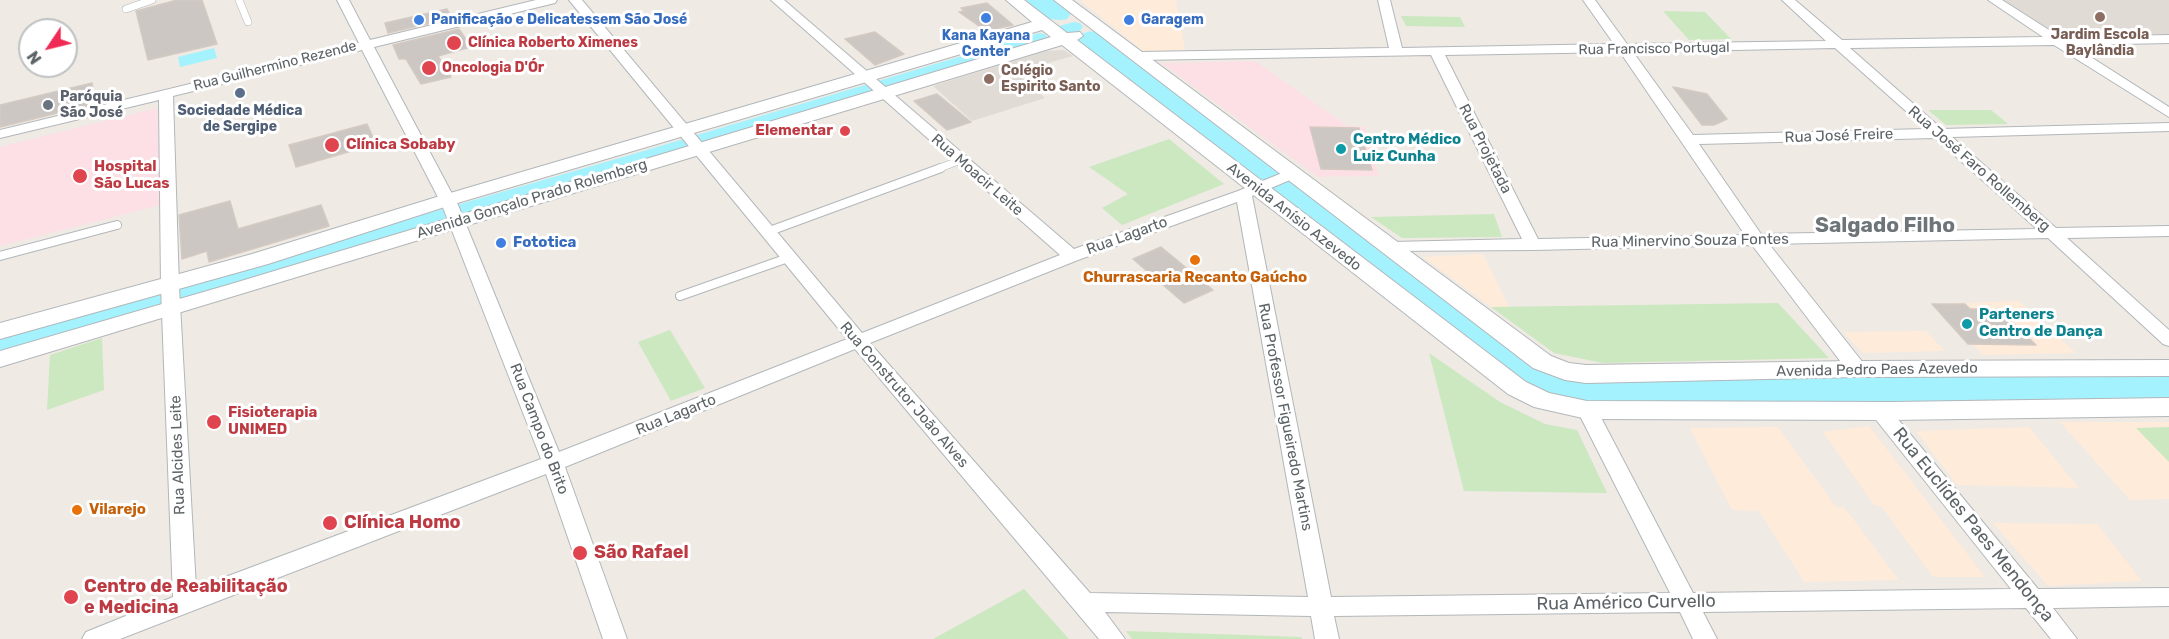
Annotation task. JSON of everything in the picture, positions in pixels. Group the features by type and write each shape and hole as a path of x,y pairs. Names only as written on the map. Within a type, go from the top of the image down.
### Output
{"street":[{"name":"Rua Campo do Brito","path":"343,0 368,43 452,211 553,463 615,639"},
{"name":"Rua Guilhermino Rezende","path":"0,135 551,0"},
{"name":"Rua Construtor João Alves","path":"575,0 788,258 1084,602 1113,639"},
{"name":"Rua Moacir Leite","path":"777,0 1072,256"},
{"name":"Avenida Anísio Azevedo","path":"1014,0 1268,184 1517,388 1543,401 1587,410"},
{"name":"Avenida Anísio Azevedo","path":"1062,0 1139,56 1268,184 1392,247 1542,362 1564,371 1586,374"},
{"path":"1384,0 1396,51"},
{"path":"1589,0 1756,239 1857,369"},
{"name":"Rua José Faro Rollemberg","path":"1788,0 1937,134 2053,234 2169,340"},
{"path":"1994,0 2169,112"},
{"name":"Avenida Gonçalo Prado Rolemberg","path":"874,86 1045,24"},
{"name":"Avenida Gonçalo Prado Rolemberg","path":"0,359 171,296 452,211 874,86 1100,29"},
{"name":"Rua Francisco Portugal","path":"1139,56 1396,51 1437,53 1625,50 2169,39"},
{"name":"Rua Projetada","path":"1437,53 1533,245"},
{"name":"Rua Alcides Leite","path":"166,93 171,296 184,602"},
{"name":"Rua José Freire","path":"1689,140 2169,127"},
{"name":"Rua Lagarto","path":"94,639 184,602 553,463 1072,256 1268,184"},
{"name":"Rua Professor Figueiredo Martins","path":"1268,184 1321,607 1327,639"},
{"name":"Rua Minervino Souza Fontes","path":"1392,247 2169,231"},
{"name":"Avenida Gonçalo Prado Rolemberg","path":"0,332 171,296"},
{"name":"Avenida Pedro Paes Azevedo","path":"1586,374 1857,369 2169,368"},
{"path":"1705,639 1587,410 1880,411 2169,407"},
{"name":"Rua Euclídes Paes Mendonça","path":"1880,411 2066,639"},
{"name":"Rua Américo Curvello","path":"1084,602 1321,607 2169,597"}],"lane":[{"path":"126,9 152,0"},
{"path":"239,0 249,22"},
{"path":"767,232 960,160"},
{"path":"0,256 117,225"},
{"path":"680,296 788,258"}],"shaded area":[{"path":"1080,0 1176,0 1185,50 1144,52"},
{"name":"Jardim Escola Baylândia","path":"2004,0 2169,0 2169,34 2060,36"},
{"name":"Colégio Espirito Santo","path":"1064,50 1073,56 1015,72 1045,98 972,121 933,86 1045,51"},
{"path":"1255,61 1346,125 1365,127 1379,176 1318,177 1161,63"},
{"name":"Hospital São Lucas","path":"157,108 161,205 0,246 0,147"},
{"path":"1483,254 1509,307 1491,307 1423,257"},
{"path":"2019,301 2076,353 1983,355 1932,304"},
{"path":"1926,331 1945,351 1863,353 1843,332"},
{"path":"2060,422 2169,422 2169,499 2130,500"},
{"path":"1869,426 1985,577 1933,577 1881,506 1874,505 1823,432"},
{"path":"1778,427 1836,507 1844,507 1899,580 1804,582 1759,511 1732,510 1690,428"},
{"path":"2029,427 2079,488 1957,485 1916,431"},
{"path":"1993,523 2097,524 2142,581 2048,586"}],"green space":[{"path":"1663,11 1705,12 1731,39 1689,40"},
{"path":"1401,16 1460,17 1465,27 1406,26"},
{"path":"1928,110 1991,110 2008,124 1946,125"},
{"path":"1169,139 1224,184 1122,225 1102,208 1128,194 1089,167"},
{"path":"1494,214 1502,237 1402,238 1371,217"},
{"path":"1778,303 1829,358 1603,363 1554,353 1491,307"},
{"path":"670,330 705,388 671,401 638,342"},
{"path":"102,338 104,390 47,410 50,355"},
{"path":"1429,353 1500,402 1545,424 1577,430 1607,493 1464,491"},
{"path":"2169,427 2169,462 2136,428"},
{"path":"1024,589 1069,639 933,639"},
{"path":"1126,631 1302,637 1302,639 1132,639"}],"water":[{"path":"214,48 217,58 180,67 178,57"}],"building":[{"path":"177,0 202,0 217,44 148,60 136,11"},
{"name":"Kana Kayana Center","path":"987,3 1013,25 986,31 959,12 964,11 961,8"},
{"name":"Panificação e Delicatessem São José","path":"447,9 452,18 388,33 385,23"},
{"path":"459,29 471,47 438,56 451,77 421,84 406,59 399,59 393,45"},
{"path":"875,32 904,54 875,65 845,39"},
{"name":"Paróquia São José","path":"92,83 95,104 0,127 0,105"},
{"path":"1673,87 1707,94 1727,119 1714,125 1702,125"},
{"path":"937,94 971,122 947,130 914,101"},
{"name":"Clínica Sobaby","path":"367,124 376,144 296,167 289,145"},
{"name":"Centro Médico Luiz Cunha","path":"1310,127 1359,128 1372,170 1321,169"},
{"path":"230,201 238,229 321,205 329,226 209,262 207,251 182,259 179,215"},
{"path":"1161,247 1213,290 1184,303 1133,259"},
{"path":"1932,304 1965,304 1970,309 1999,309 2036,345 1968,344"}],"waterway":[{"path":"1040,0 1057,13"},
{"path":"1065,30 1074,27"},
{"path":"0,345 647,156 1039,38"},
{"path":"1091,40 1516,363 1537,377 1559,387 1576,390 2169,385"}],"place":[{"name":"Jardim Escola Baylândia","path":"2100,17"},
{"name":"Kana Kayana Center","path":"986,18"},
{"name":"Panificação e Delicatessem São José","path":"419,20"},
{"name":"Garagem","path":"1129,20"},
{"name":"Clínica Roberto Ximenes","path":"454,43"},
{"name":"Oncologia D'Ór","path":"429,68"},
{"name":"Colégio Espirito Santo","path":"989,79"},
{"name":"Sociedade Médica de Sergipe","path":"240,93"},
{"name":"Paróquia São José","path":"48,105"},
{"name":"Elementar","path":"845,131"},
{"name":"Clínica Sobaby","path":"332,145"},
{"name":"Centro Médico Luiz Cunha","path":"1341,149"},
{"name":"Hospital São Lucas","path":"80,176"},
{"name":"Fototica","path":"501,243"},
{"name":"Churrascaria Recanto Gaúcho","path":"1195,260"},
{"name":"Parteners Centro de Dança","path":"1967,324"},
{"name":"Fisioterapia UNIMED","path":"214,422"},
{"name":"Vilarejo","path":"77,510"},
{"name":"Clínica Homo","path":"330,523"},
{"name":"São Rafael","path":"580,553"},
{"name":"Centro de Reabilitação e Medicina","path":"71,597"}],"district":[{"name":"Salgado Filho","path":"1885,226"}]}
